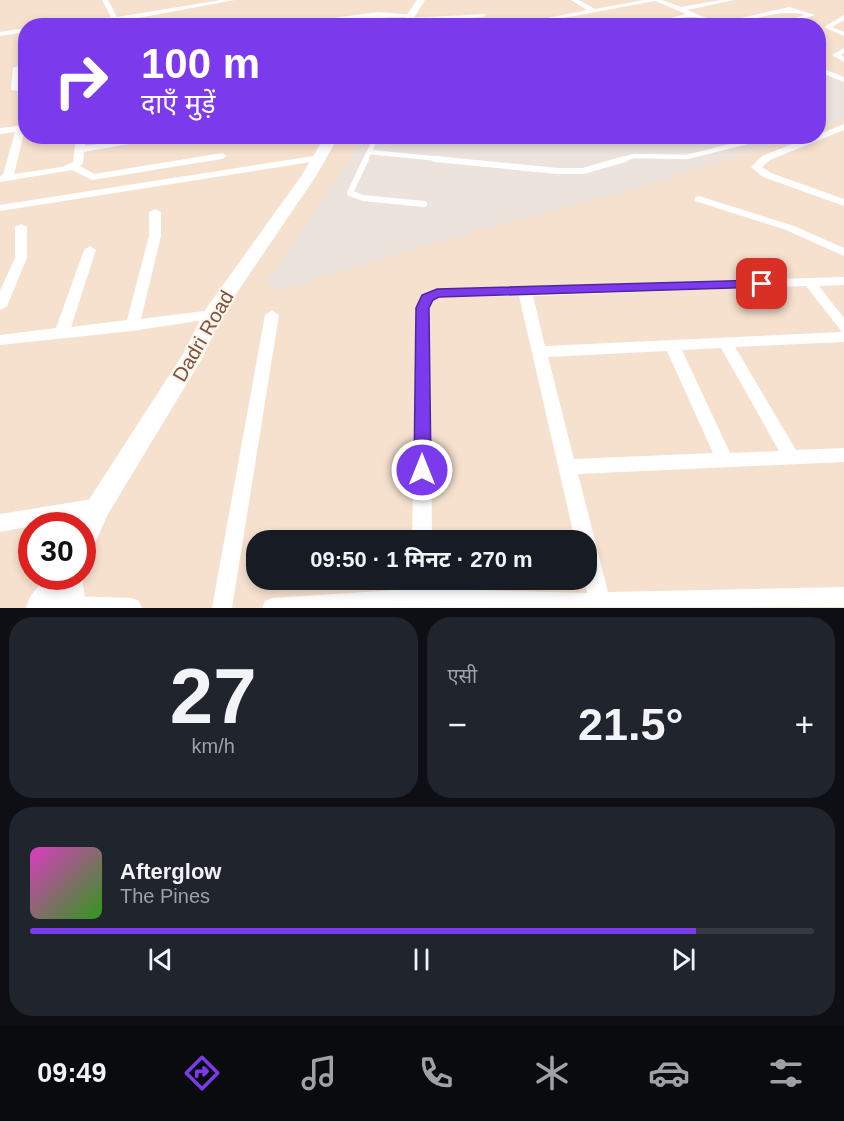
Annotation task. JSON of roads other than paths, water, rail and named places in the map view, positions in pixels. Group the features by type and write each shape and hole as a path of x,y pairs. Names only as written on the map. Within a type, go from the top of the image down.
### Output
{"main road":[{"path":"409,18 421,0"},
{"name":"Dadri Road","path":"96,512 192,357 212,315 296,196 328,144"},
{"path":"41,608 54,590"},
{"path":"70,590 71,607"}],"street":[{"path":"105,0 115,18 232,0"},
{"path":"574,0 594,10"},
{"path":"552,18 656,0 703,18"},
{"path":"692,0 706,5"},
{"path":"682,9 731,0"},
{"path":"158,5 162,12"},
{"path":"749,18 787,9 812,15 801,18"},
{"path":"344,18 378,14 398,18"},
{"path":"677,18 694,14"},
{"path":"438,18 484,15"},
{"path":"844,17 827,27 844,34"},
{"path":"0,34 18,31"},
{"path":"844,50 836,55 844,60"},
{"path":"18,68 14,88 18,89"},
{"path":"826,72 844,80"},
{"path":"826,134 844,127"},
{"path":"0,131 18,129"},
{"path":"18,141 4,179 65,170 74,166 78,163 80,144"},
{"path":"80,150 119,144"},
{"path":"801,144 766,158 756,167 767,175 844,203"},
{"path":"74,166 92,177 222,156"},
{"path":"0,208 320,158"},
{"path":"699,199 790,228 844,252"},
{"path":"132,326 155,236 155,212"},
{"path":"0,306 21,258 21,227"},
{"path":"62,333 90,250"},
{"path":"422,530 423,308 427,298 437,293 844,281"},
{"path":"810,283 844,328"},
{"path":"525,292 583,530"},
{"path":"0,340 212,315"},
{"path":"222,608 272,315"},
{"path":"539,352 844,337"},
{"path":"726,344 792,458"},
{"path":"673,346 724,460"},
{"path":"567,467 844,455"},
{"path":"0,522 99,506"},
{"path":"272,608 414,590"},
{"path":"435,590 600,603 844,597"},
{"path":"597,590 600,603"},
{"path":"71,607 132,608"}],"lane":[{"path":"374,144 350,193 363,198 424,204"},
{"path":"370,152 558,171 583,171 628,157 687,157 739,144"}]}
